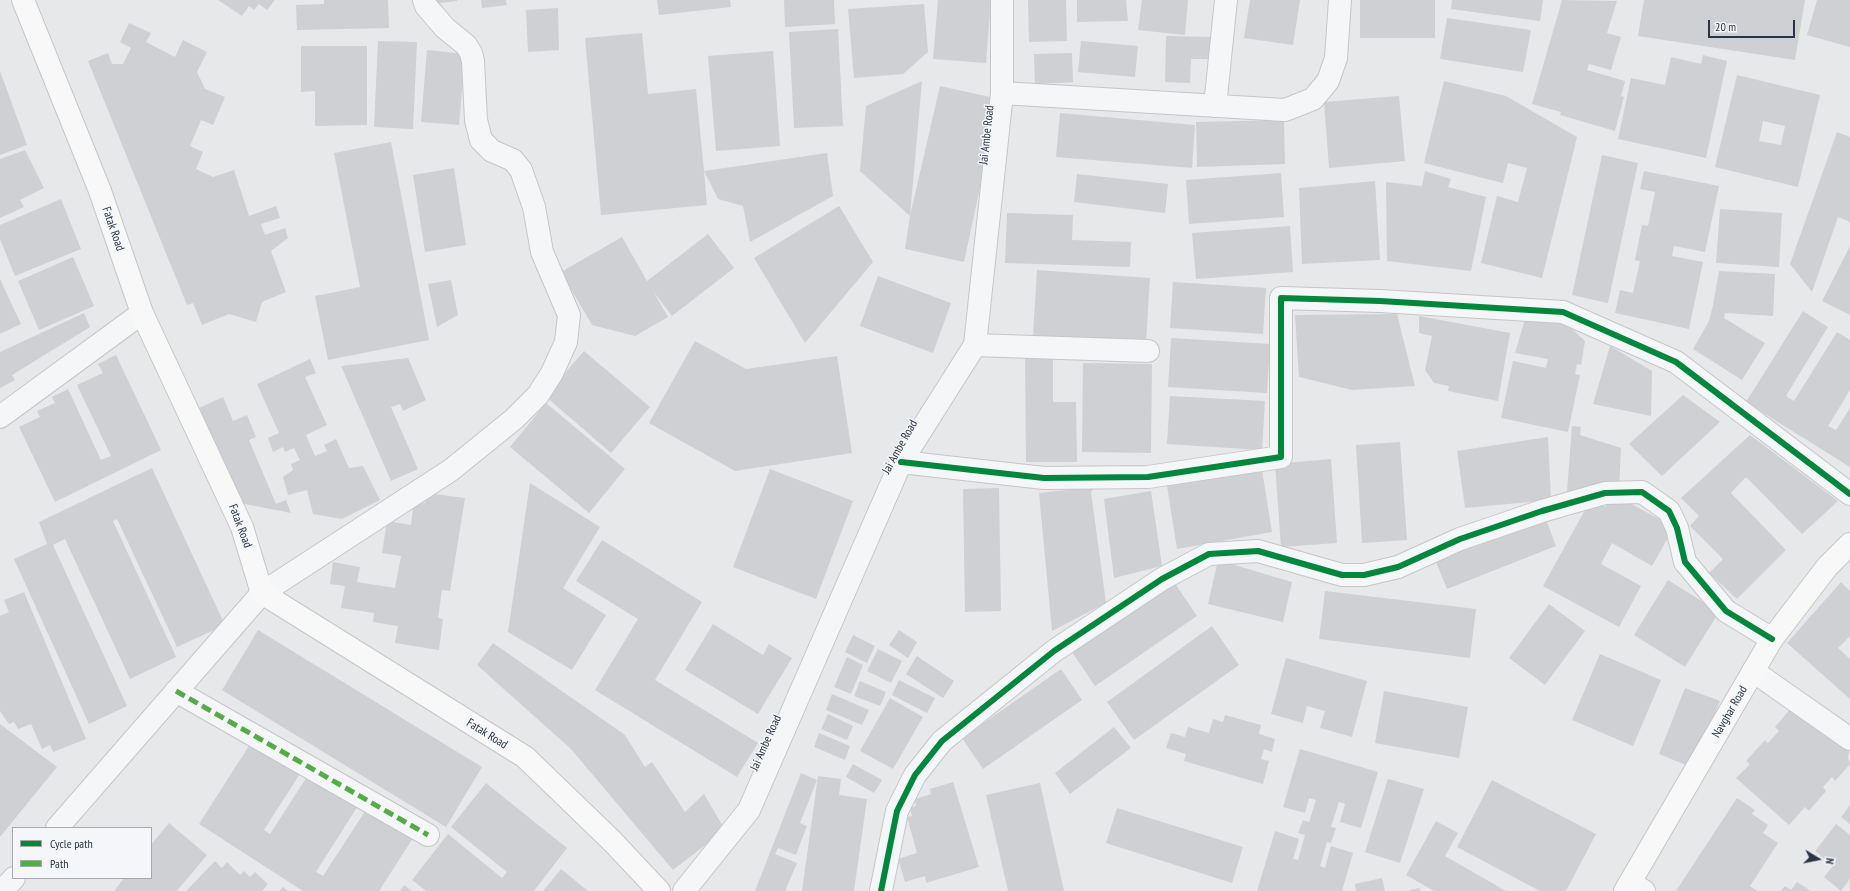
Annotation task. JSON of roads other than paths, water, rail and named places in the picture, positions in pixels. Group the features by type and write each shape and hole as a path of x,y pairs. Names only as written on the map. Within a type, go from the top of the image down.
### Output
{"main road":[{"name":"Fatak Road","path":"23,0 100,191 142,313 242,527 262,593 525,757 612,841 659,891"},
{"name":"Navghar Road","path":"1633,888 1772,639 1827,567 1850,544"}],"street":[{"path":"58,827 262,593 451,470 514,419 538,395 552,373 566,342 569,315 542,252 534,207 521,170 513,160 492,151 481,140 476,120 473,61 471,53 466,45 445,28 426,6 424,0"},
{"name":"Jai Ambe Road","path":"684,891 749,810 901,462 975,344 1002,93 1002,0"},
{"path":"1215,106 1226,0"},
{"path":"1002,93 1285,110 1313,99 1328,81 1336,58 1340,0"},
{"path":"901,462 1044,478 1148,477 1281,457 1281,298 1380,301 1563,312 1676,362 1850,494"},
{"path":"0,417 142,313"},
{"path":"975,344 1148,351"},
{"path":"881,891 883,874 897,811 915,775 942,741 1054,651 1162,578 1209,554 1258,551 1342,574 1364,575 1398,567 1460,539 1542,511 1605,493 1642,492 1669,511 1677,528 1685,562 1726,612 1772,639"},
{"path":"1754,671 1850,739"},
{"path":"176,691 428,835"},
{"path":"2,891 13,879"}]}
